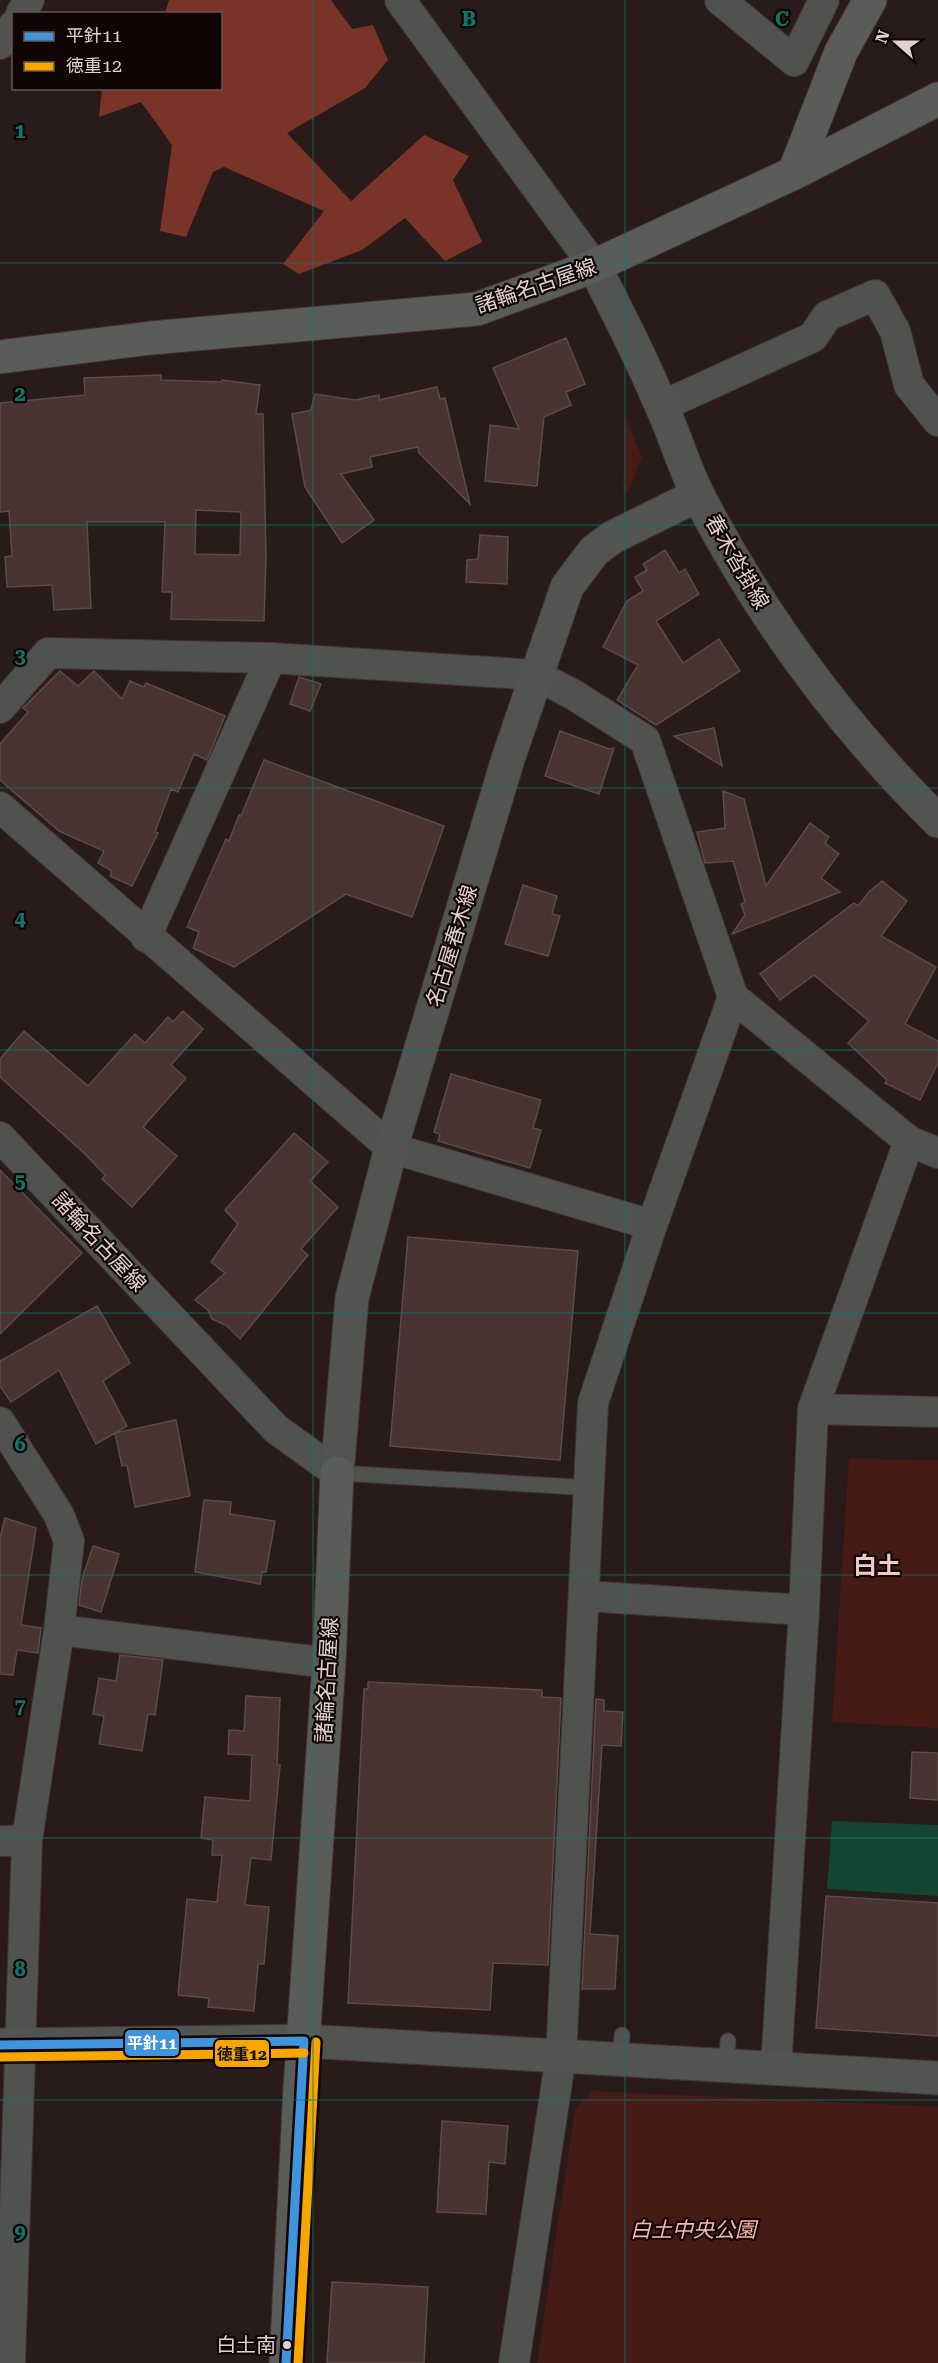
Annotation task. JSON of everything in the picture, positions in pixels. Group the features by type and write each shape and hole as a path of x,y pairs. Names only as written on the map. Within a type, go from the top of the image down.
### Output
{"main road":[{"path":"794,173 842,52 870,0"},
{"name":"諸輪名古屋線","path":"0,357 151,338 477,309 594,266 794,173 938,99"},
{"name":"諸輪名古屋線","path":"286,2363 328,1663 337,1473"}],"street":[{"path":"400,0 594,266"},
{"path":"720,0 794,61 829,83"},
{"path":"794,61 824,0"},
{"path":"0,44 12,28"},
{"name":"春木沓掛線","path":"594,266 662,406 698,495 742,575 821,691 891,774 938,821"},
{"path":"662,406 813,337 827,316 875,295 895,331 909,385 938,421"},
{"name":"名古屋春木線","path":"337,1473 352,1298 391,1148 536,675 567,587 594,551 613,537 698,495"},
{"path":"0,708 48,653 271,658 536,675 574,694 645,740 733,997 909,1141 938,1153"},
{"path":"146,937 271,658"},
{"path":"0,807 146,937 391,1148 657,1226"},
{"path":"514,2363 561,2056 585,1596 596,1488 593,1403 657,1226 733,997"},
{"name":"諸輪名古屋線","path":"0,1137 276,1429 337,1473"},
{"path":"776,2069 804,1610 813,1409 909,1141"},
{"path":"813,1409 938,1412"},
{"path":"0,1422 59,1515 69,1541 59,1630 14,1840 7,2247 10,2363"},
{"path":"585,1596 804,1610"},
{"path":"59,1630 328,1663"},
{"path":"10,2045 304,2041 561,2056 621,2048 727,2054 776,2069 938,2078"}],"lane":[{"path":"337,1473 596,1488"}],"green space":[{"path":"625,417 642,457 629,491 623,493"},
{"path":"849,1459 938,1460 938,1728 832,1722"},
{"name":"白土中央公園","path":"592,2091 938,2107 938,2363 537,2363 575,2109"}],"shaded area":[{"path":"169,0 331,0 352,29 373,25 388,60 365,88 287,133 351,201 424,135 469,156 453,180 482,242 445,261 405,218 362,250 299,274 283,264 324,211 224,167 213,172 186,237 160,231 172,145 141,102 99,117 102,90 222,90 222,12 165,12"},
{"path":"832,1821 938,1825 938,1896 827,1889"}],"building":[{"path":"566,338 585,384 566,392 571,405 544,417 537,486 485,481 490,425 519,429 493,368"},
{"path":"161,375 161,380 221,382 222,380 260,385 256,414 263,414 266,556 264,621 171,619 172,592 162,592 165,522 87,522 91,608 54,610 52,585 7,587 5,557 12,556 9,511 0,512 0,403 85,395 84,378","holes":["196,510 241,512 240,555 195,554"]},
{"path":"437,387 440,399 445,398 470,504 419,453 418,447 370,457 372,467 341,474 374,520 342,543 305,487 292,414 311,410 315,394 355,400 379,395 379,400"},
{"path":"480,535 508,537 507,584 466,582 467,560 478,559"},
{"path":"665,550 679,573 685,569 699,594 656,621 683,663 719,639 740,671 656,725 617,700 638,665 603,647 627,601 643,591 635,577 647,570 643,564"},
{"path":"60,671 78,686 94,671 122,699 130,681 144,687 146,683 225,716 207,760 194,754 178,792 171,789 155,832 158,833 132,886 110,876 112,871 98,863 104,851 59,831 0,780 0,744 28,712 23,708"},
{"path":"299,677 321,684 310,711 290,704"},
{"path":"714,728 722,766 674,736"},
{"path":"560,731 609,749 614,748 599,794 545,776"},
{"path":"264,760 444,826 412,917 346,894 234,967 193,948 199,932 187,927 226,839 229,841 239,815 241,816"},
{"path":"723,791 744,799 766,886 810,823 829,837 825,843 839,854 821,878 840,892 732,934 745,915 741,904 745,902 733,861 705,863 697,832 725,828"},
{"path":"882,881 907,901 881,936 936,967 905,1024 938,1041 938,1063 920,1100 885,1083 887,1080 848,1043 869,1021 814,975 780,1000 760,974 854,903 858,906"},
{"path":"523,885 557,896 552,914 560,916 548,956 505,944"},
{"path":"183,1011 203,1029 171,1065 186,1078 143,1127 177,1156 132,1207 102,1179 105,1175 85,1154 0,1077 0,1059 24,1031 88,1086 135,1034 145,1043 168,1017 173,1022"},
{"path":"451,1074 541,1100 533,1128 541,1130 530,1168 438,1141 440,1134 434,1132"},
{"path":"294,1133 328,1162 310,1181 338,1207 301,1249 308,1255 240,1339 227,1326 212,1319 208,1310 195,1300 225,1273 211,1262 238,1224 225,1210"},
{"path":"0,1170 82,1253 0,1334"},
{"path":"408,1237 578,1251 560,1460 390,1446"},
{"path":"97,1306 130,1363 103,1381 127,1426 96,1444 59,1370 11,1402 0,1386 0,1361"},
{"path":"176,1420 190,1496 135,1507 127,1465 122,1466 115,1433"},
{"path":"204,1500 231,1502 230,1514 275,1521 266,1572 262,1572 260,1584 195,1572"},
{"path":"5,1518 36,1528 21,1625 41,1628 38,1653 17,1650 13,1675 0,1674 0,1538"},
{"path":"93,1546 119,1554 101,1612 79,1605 82,1579"},
{"path":"120,1655 163,1660 155,1715 148,1714 142,1751 99,1744 104,1716 93,1714 99,1678 116,1681"},
{"path":"368,1682 542,1690 542,1697 561,1698 548,1965 493,1963 490,2010 348,2003 364,1689 368,1689"},
{"path":"246,1696 280,1698 277,1765 280,1765 271,1860 251,1858 245,1905 269,1907 264,1964 258,1964 254,2011 208,2007 209,1998 178,1995 187,1899 217,1902 222,1855 212,1855 213,1840 201,1838 205,1797 250,1801 252,1755 228,1754 229,1730 244,1731"},
{"path":"596,1699 604,1700 604,1711 623,1712 621,1746 602,1745 590,1934 618,1936 615,1989 582,1989"},
{"path":"912,1752 938,1753 938,1800 910,1798"},
{"path":"826,1896 938,1903 938,2036 816,2028"},
{"path":"442,2121 508,2126 505,2164 489,2162 486,2214 437,2212"},
{"path":"332,2282 428,2287 424,2363 327,2363"}],"transit line":[{"name":"平針11","path":"0,2045 304,2041"},
{"name":"平針11","path":"286,2363 304,2041"},
{"name":"徳重12","path":"298,2363 316,2042"},
{"name":"徳重12","path":"0,2057 304,2053"}],"place":[{"name":"白土南","path":"287,2345"}],"district":[{"name":"白土","path":"877,1566"}]}
